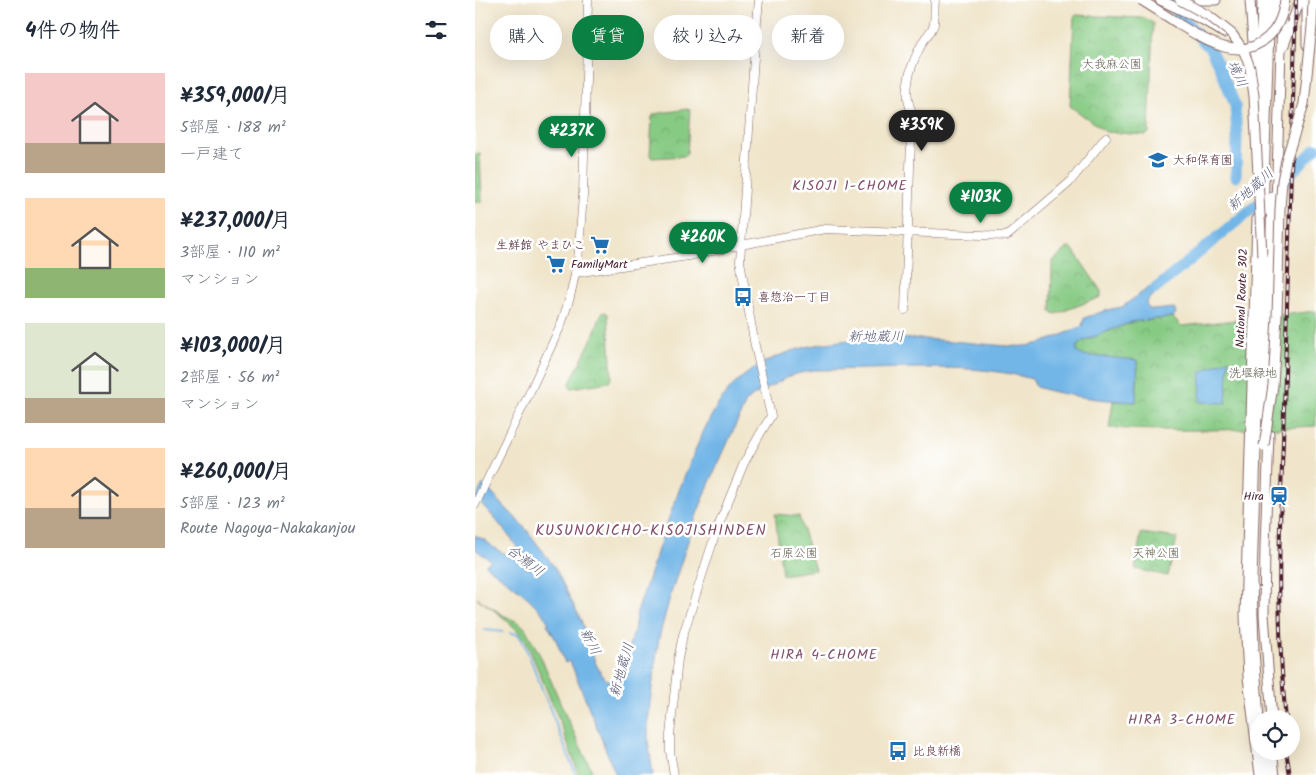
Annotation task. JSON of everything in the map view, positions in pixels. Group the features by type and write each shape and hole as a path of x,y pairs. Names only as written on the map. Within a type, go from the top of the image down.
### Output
{"highway":[{"path":"1141,0 1202,38 1222,47 1236,49 1259,44 1275,30 1282,17 1282,0"},
{"path":"1160,0 1205,20 1224,32 1237,44 1248,62"},
{"path":"1180,0 1209,16 1225,28 1239,44 1248,62 1254,96 1262,256"},
{"path":"1198,0 1216,0"},
{"path":"1250,0 1258,90"},
{"path":"1258,90 1262,0"},
{"path":"1258,710 1252,580 1271,0"},
{"path":"1271,710 1265,615 1265,547 1282,0"},
{"path":"1267,710 1262,648 1260,584 1282,0"},
{"path":"1280,91 1284,45 1300,0"},
{"path":"1307,0 1308,61"},
{"path":"1264,446 1273,386 1282,181 1289,148 1304,104 1313,0"},
{"name":"National Route 302","path":"1258,90 1259,152 1249,454 1244,545 1246,648 1258,775"},
{"path":"1244,545 1240,610 1244,690 1249,736 1258,775"},
{"path":"1264,760 1267,775"},
{"path":"1273,760 1275,775"},
{"path":"1277,760 1279,775"}],"street":[{"path":"475,505 523,408 563,319 578,262 583,195 588,0"},
{"path":"673,775 670,736 678,659 683,636 716,532 732,492 744,463 771,416 755,346 741,261 759,0"},
{"path":"905,310 912,112 909,106 907,86 911,68 923,41 934,25 935,0"},
{"path":"575,273 688,256 825,229 1007,236 1069,183 1106,137"}],"green space":[{"name":"大我麻公園","path":"1076,15 1145,18 1153,23 1149,133 1146,135 1106,132 1070,106 1074,17"},
{"path":"690,110 687,154 685,156 652,158 650,156 652,117 654,114"},
{"path":"475,154 480,154 482,202 475,202"},
{"path":"1069,247 1072,248 1101,291 1101,297 1056,314 1051,312 1052,263"},
{"name":"洗堰緑地","path":"1316,311 1316,426 1213,430 1109,428 1113,401 1136,402 1138,361 1081,355 1077,350 1077,346 1083,341 1132,322 1173,317 1182,326"},
{"path":"602,313 608,314 612,378 609,382 571,388 569,385"},
{"name":"石原公園","path":"775,514 799,516 815,570 782,575"},
{"name":"天神公園","path":"1141,533 1177,538 1168,576 1135,569"},
{"path":"477,598 503,615 520,623 525,628 541,657 594,775 579,775 558,717 526,641 510,623"}],"water":[{"path":"1162,278 1168,284 1149,299 1146,304 1148,308 1153,310 1174,308 1176,313 1173,317 1132,322 1083,341 1077,346 1077,351 1081,355 1138,360 1136,402 1073,396 1036,387 1032,379 1018,375 961,369 918,368 813,370 792,375 754,395 746,402 697,514 671,593 659,638 648,721 648,740 653,775 616,775 570,661 565,663 547,624 549,623 529,598 486,566 490,560 475,549 475,535 531,569 506,532 476,498 483,484 527,530 555,568 581,620 601,674 607,680 617,678 620,675 634,631 636,616 655,557 691,460 719,403 735,383 745,375 785,353 830,342 923,339 1014,346 1038,344 1082,326 1084,318 1122,307"},
{"path":"1229,359 1226,403 1200,402 1201,372"}],"waterway":[{"name":"境川","path":"1169,3 1210,49 1235,105 1237,138 1236,177"},
{"name":"新地蔵川","path":"1277,188 1316,148"},
{"name":"新地蔵川","path":"1154,290 1265,198"},
{"path":"485,630 503,632"},
{"path":"510,633 518,634 524,643 576,775"}],"railway":[{"path":"1285,710 1281,650 1280,546 1296,0"},
{"path":"1288,760 1290,775"}],"place":[{"name":"大和保育園","path":"1158,160"},
{"name":"生鮮館 やまひこ","path":"600,245"},
{"name":"FamilyMart","path":"556,264"},
{"name":"喜惣治一丁目","path":"743,297"},
{"name":"Hira","path":"1279,496"},
{"name":"比良新橋","path":"898,751"}],"district":[{"name":"KISOJI 1-CHOME","path":"850,186"},
{"name":"KUSUNOKICHO-KISOJISHINDEN","path":"651,531"},
{"name":"HIRA 4-CHOME","path":"824,655"},
{"name":"HIRA 3-CHOME","path":"1182,720"}],"water label":[{"name":"合瀬川","path":"525,561"},
{"name":"新川","path":"590,642"}]}
